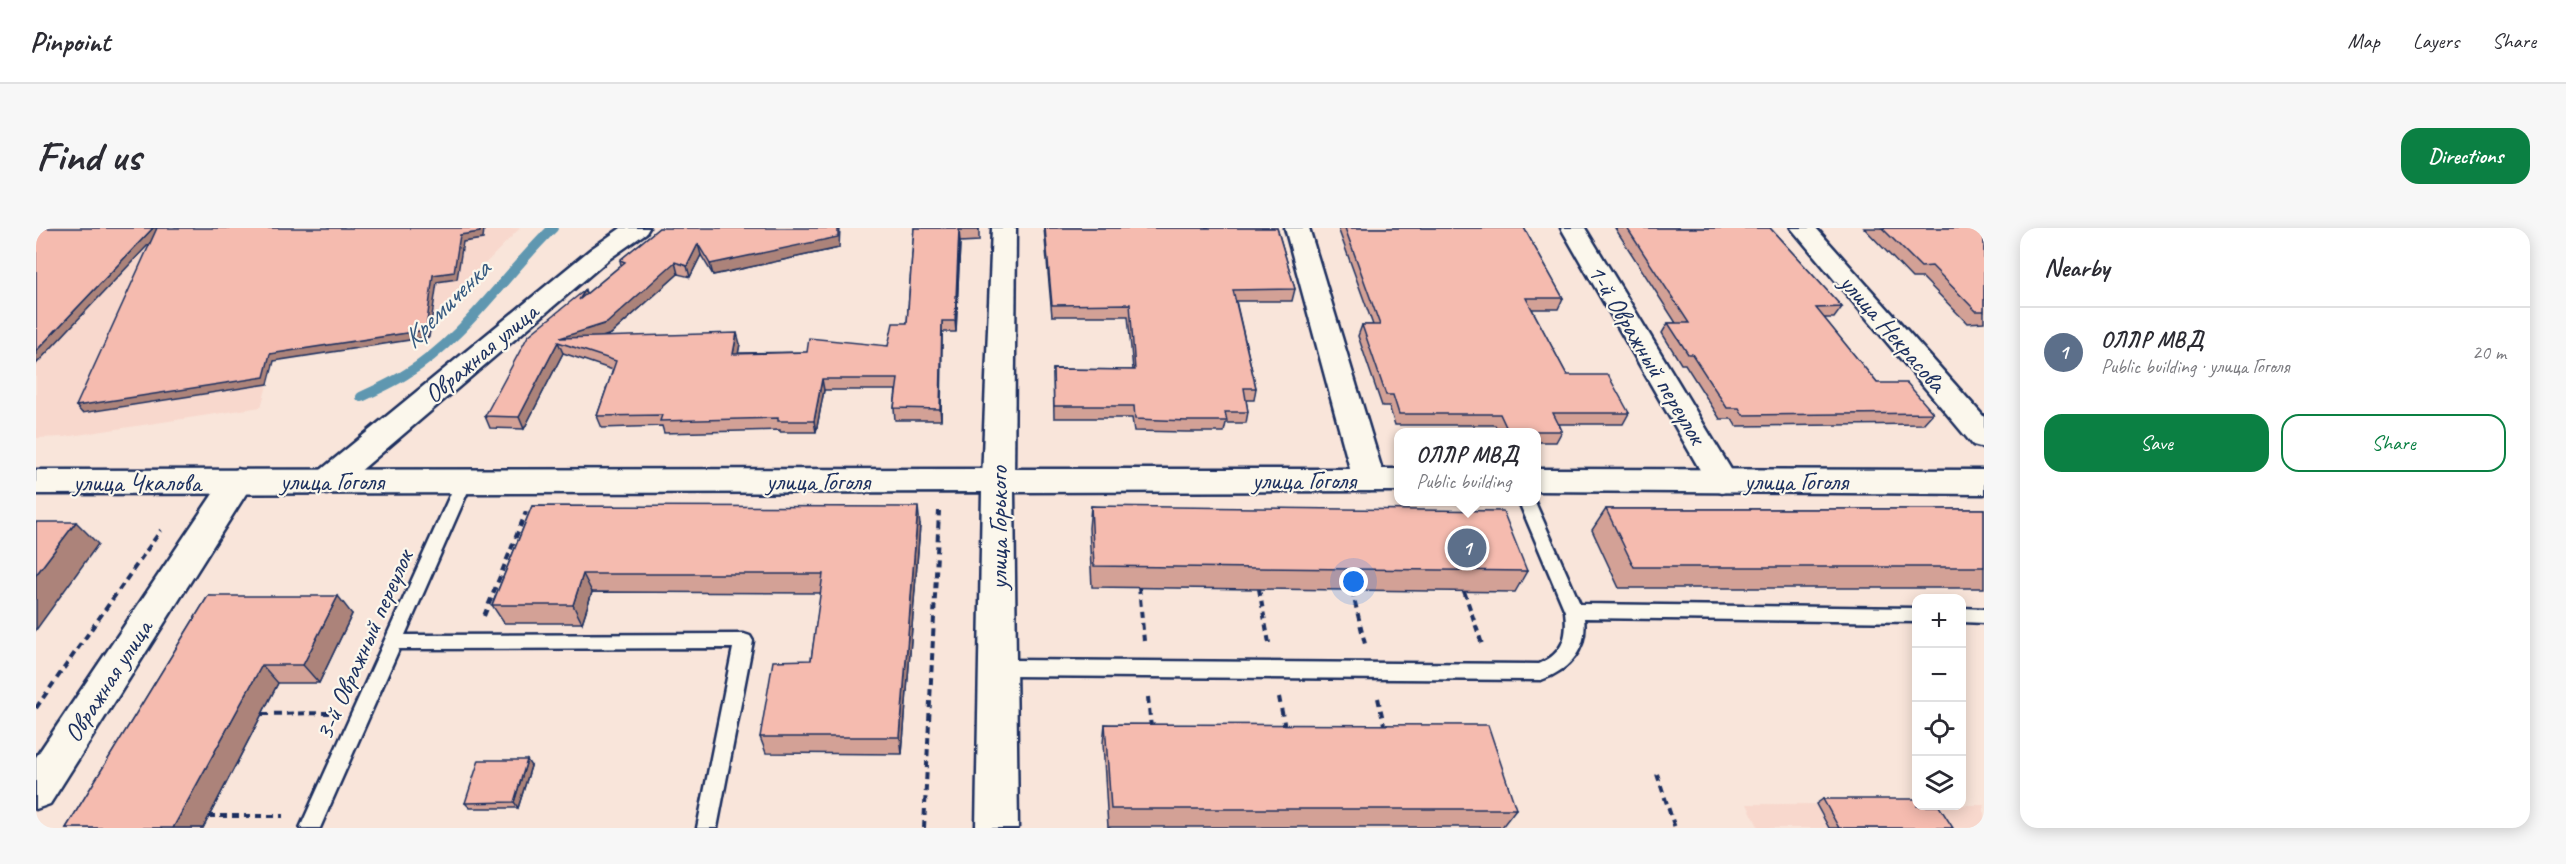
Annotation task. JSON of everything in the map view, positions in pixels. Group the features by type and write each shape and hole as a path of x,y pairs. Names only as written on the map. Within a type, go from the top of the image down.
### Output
{"street":[{"name":"Овражная улица","path":"327,482 600,254 637,228"},
{"name":"улица Горького","path":"997,828 998,480 1004,228"},
{"path":"1297,228 1384,480"},
{"name":"1-й Овражный переулок","path":"1572,228 1722,481"},
{"name":"улица Некрасова","path":"1803,228 1984,437"},
{"name":"улица Гоголя","path":"238,481 1384,480"},
{"name":"улица Гоголя","path":"1541,480 1984,482"},
{"name":"Овражная улица","path":"36,790 238,481"},
{"name":"улица Чкалова","path":"36,482 238,481"}],"lane":[{"name":"3-й Овражный переулок","path":"313,822 464,482"},
{"path":"997,668 1492,674 1541,672 1556,666 1567,657 1577,627 1574,611 1529,506"},
{"path":"1574,611 1912,615"},
{"path":"1966,615 1984,616"},
{"path":"392,642 744,641 707,828"}],"path":[{"path":"474,641 529,505"},
{"path":"924,828 939,508"},
{"path":"36,708 164,527"},
{"path":"1464,591 1492,674"},
{"path":"262,714 361,713"},
{"path":"1657,774 1675,828"},
{"path":"208,816 313,822"}],"shaded area":[{"path":"36,228 520,228 432,318 429,337 274,361 261,407 64,437 36,438"},
{"path":"1747,804 1912,805 1912,810 1966,810 1966,805 1984,805 1984,828 1759,828"}],"building":[{"path":"36,228 153,228 36,351"},
{"path":"157,228 480,228 480,232 460,235 454,272 433,275 426,330 270,354 264,377 76,406"},
{"path":"659,228 838,228 838,237 710,264 698,244 687,266 675,262 607,323 560,338 737,333 733,354 807,352 809,338 888,346 893,323 907,323 914,228 979,228 979,230 959,230 955,321 942,321 940,409 894,408 898,379 822,379 814,421 778,421 778,418 660,421 662,415 597,416 616,361 558,342 519,417 485,416 528,336 585,290 579,300 625,262 620,260"},
{"path":"1045,228 1277,228 1295,289 1233,290 1256,388 1244,388 1248,412 1225,412 1227,421 1188,421 1135,419 1134,406 1054,406 1053,369 1135,370 1130,304 1052,305"},
{"path":"1345,228 1524,228 1563,298 1526,298 1567,375 1608,375 1629,413 1553,413 1562,431 1541,431 1541,428 1507,428 1500,414 1399,414 1393,395 1386,395 1362,325 1380,325"},
{"path":"1627,228 1770,228 1842,307 1816,308 1877,383 1907,383 1933,413 1743,415 1739,408 1727,408 1692,354 1688,354 1668,323 1689,323"},
{"path":"1882,228 1984,228 1984,311 1976,311 1932,266 1921,267"},
{"path":"532,506 918,507 900,737 760,737 773,661 811,660 823,574 583,574 573,605 492,605"},
{"path":"1091,506 1503,511 1527,571 1094,566"},
{"path":"1606,509 1984,509 1984,567 1634,567"},
{"path":"36,522 76,522 36,575"},
{"path":"208,596 338,596 303,665 262,665 173,828 66,828"},
{"path":"1105,724 1488,725 1516,809 1111,809"},
{"path":"479,760 527,760 514,802 465,803"},
{"path":"1823,799 1912,799 1912,810 1942,810 1953,828 1839,828"}],"waterway":[{"name":"Кремиченка","path":"361,397 406,374 447,343 553,228"}],"place":[{"name":"ОЛЛР МВД","path":"1467,548"}]}
